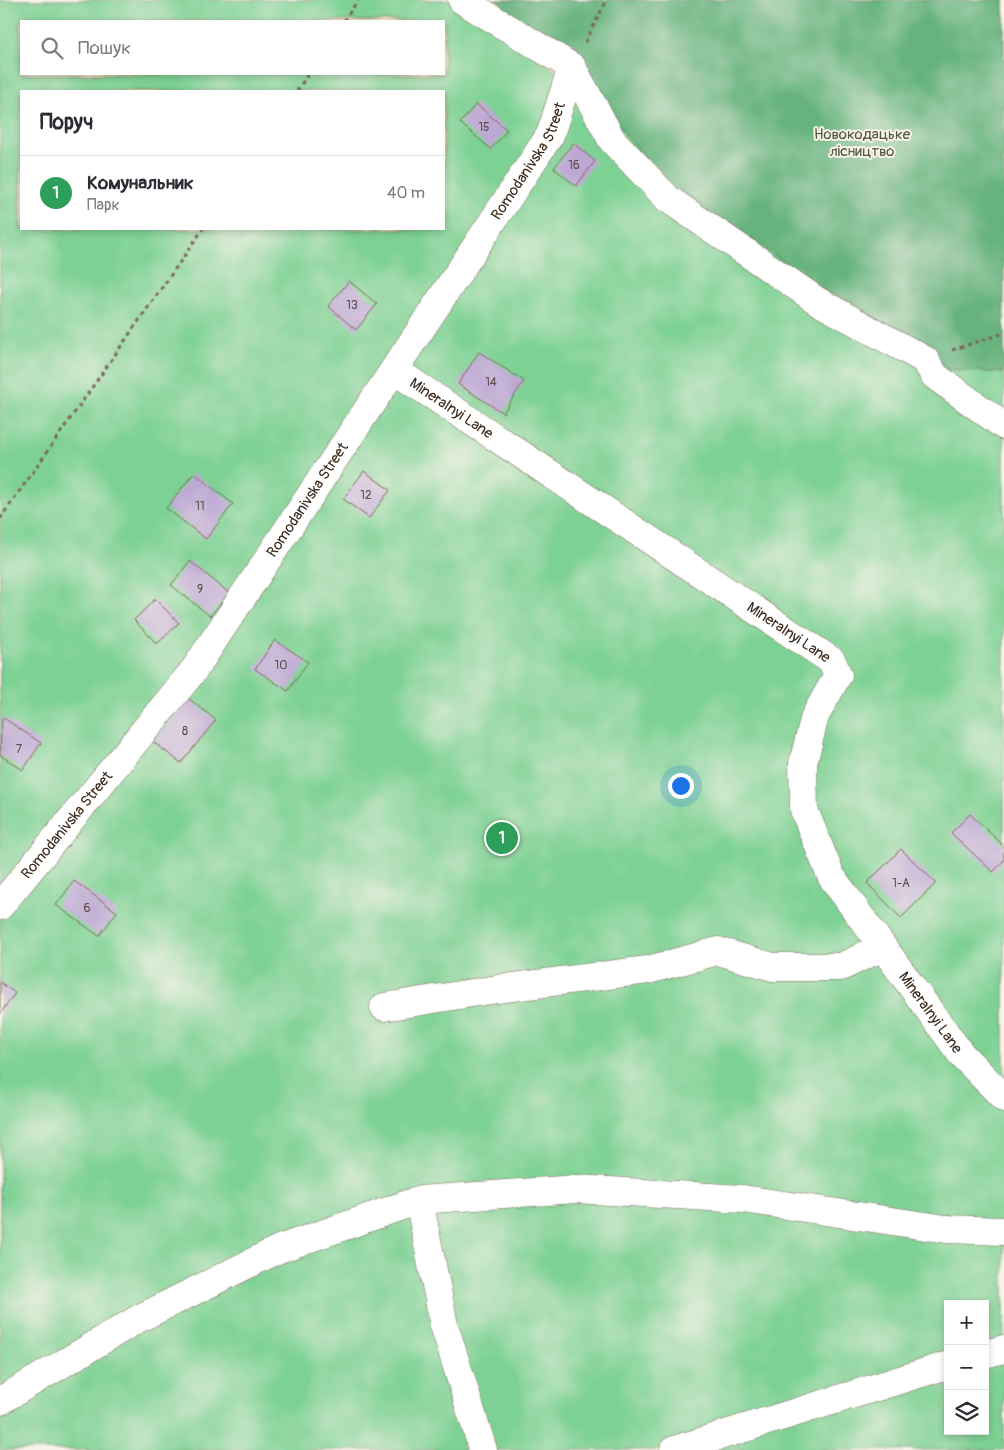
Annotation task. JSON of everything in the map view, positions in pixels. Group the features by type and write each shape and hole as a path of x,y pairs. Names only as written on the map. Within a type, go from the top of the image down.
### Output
{"street":[{"path":"462,0 572,67 612,140 668,199 820,302 925,360 935,376 1004,426"},
{"name":"Romodanivska Street","path":"0,906 194,670 550,135 572,67"},
{"name":"Mineralnyi Lane","path":"394,370 832,662 838,675 815,716 803,763 804,810 831,876 961,1054 1004,1098"},
{"path":"384,1007 497,988 648,970 718,951 773,967 842,967 882,947"},
{"path":"0,1401 138,1319 279,1249 419,1200 586,1190 743,1199 946,1229 1004,1231"},
{"path":"419,1200 444,1325 482,1450"},
{"path":"989,1353 1004,1349"},
{"path":"674,1450 944,1366"}],"path":[{"path":"345,20 358,0"},
{"path":"572,67 607,0"},
{"path":"297,90 307,75"},
{"path":"0,519 202,230"},
{"path":"925,360 1004,333"}],"green space":[{"path":"0,0 462,0 947,369 1004,373 1004,1450 0,1450"},
{"name":"Новокодацьке лісництво","path":"462,0 1004,0 1004,373 947,369 925,360 657,174 572,67"}],"building":[{"path":"476,104 507,130 491,149 460,123"},
{"path":"573,143 595,161 576,186 554,168"},
{"path":"349,281 377,304 356,330 328,306"},
{"path":"479,352 524,381 503,413 458,384"},
{"path":"364,471 390,490 369,518 343,499"},
{"path":"194,473 233,504 206,539 166,508"},
{"path":"190,561 229,593 210,616 171,585"},
{"path":"155,599 179,623 157,644 134,620"},
{"path":"275,640 308,662 288,691 255,669"},
{"path":"188,698 216,720 181,763 153,742"},
{"path":"2,717 41,743 23,770 0,755"},
{"path":"970,814 1004,846 1004,860 993,872 951,833"},
{"path":"901,849 936,883 901,918 867,883"},
{"path":"74,881 117,912 99,936 56,905"},
{"path":"0,982 15,993 0,1014"}],"place":[{"name":"Комунальник","path":"502,838"}]}
